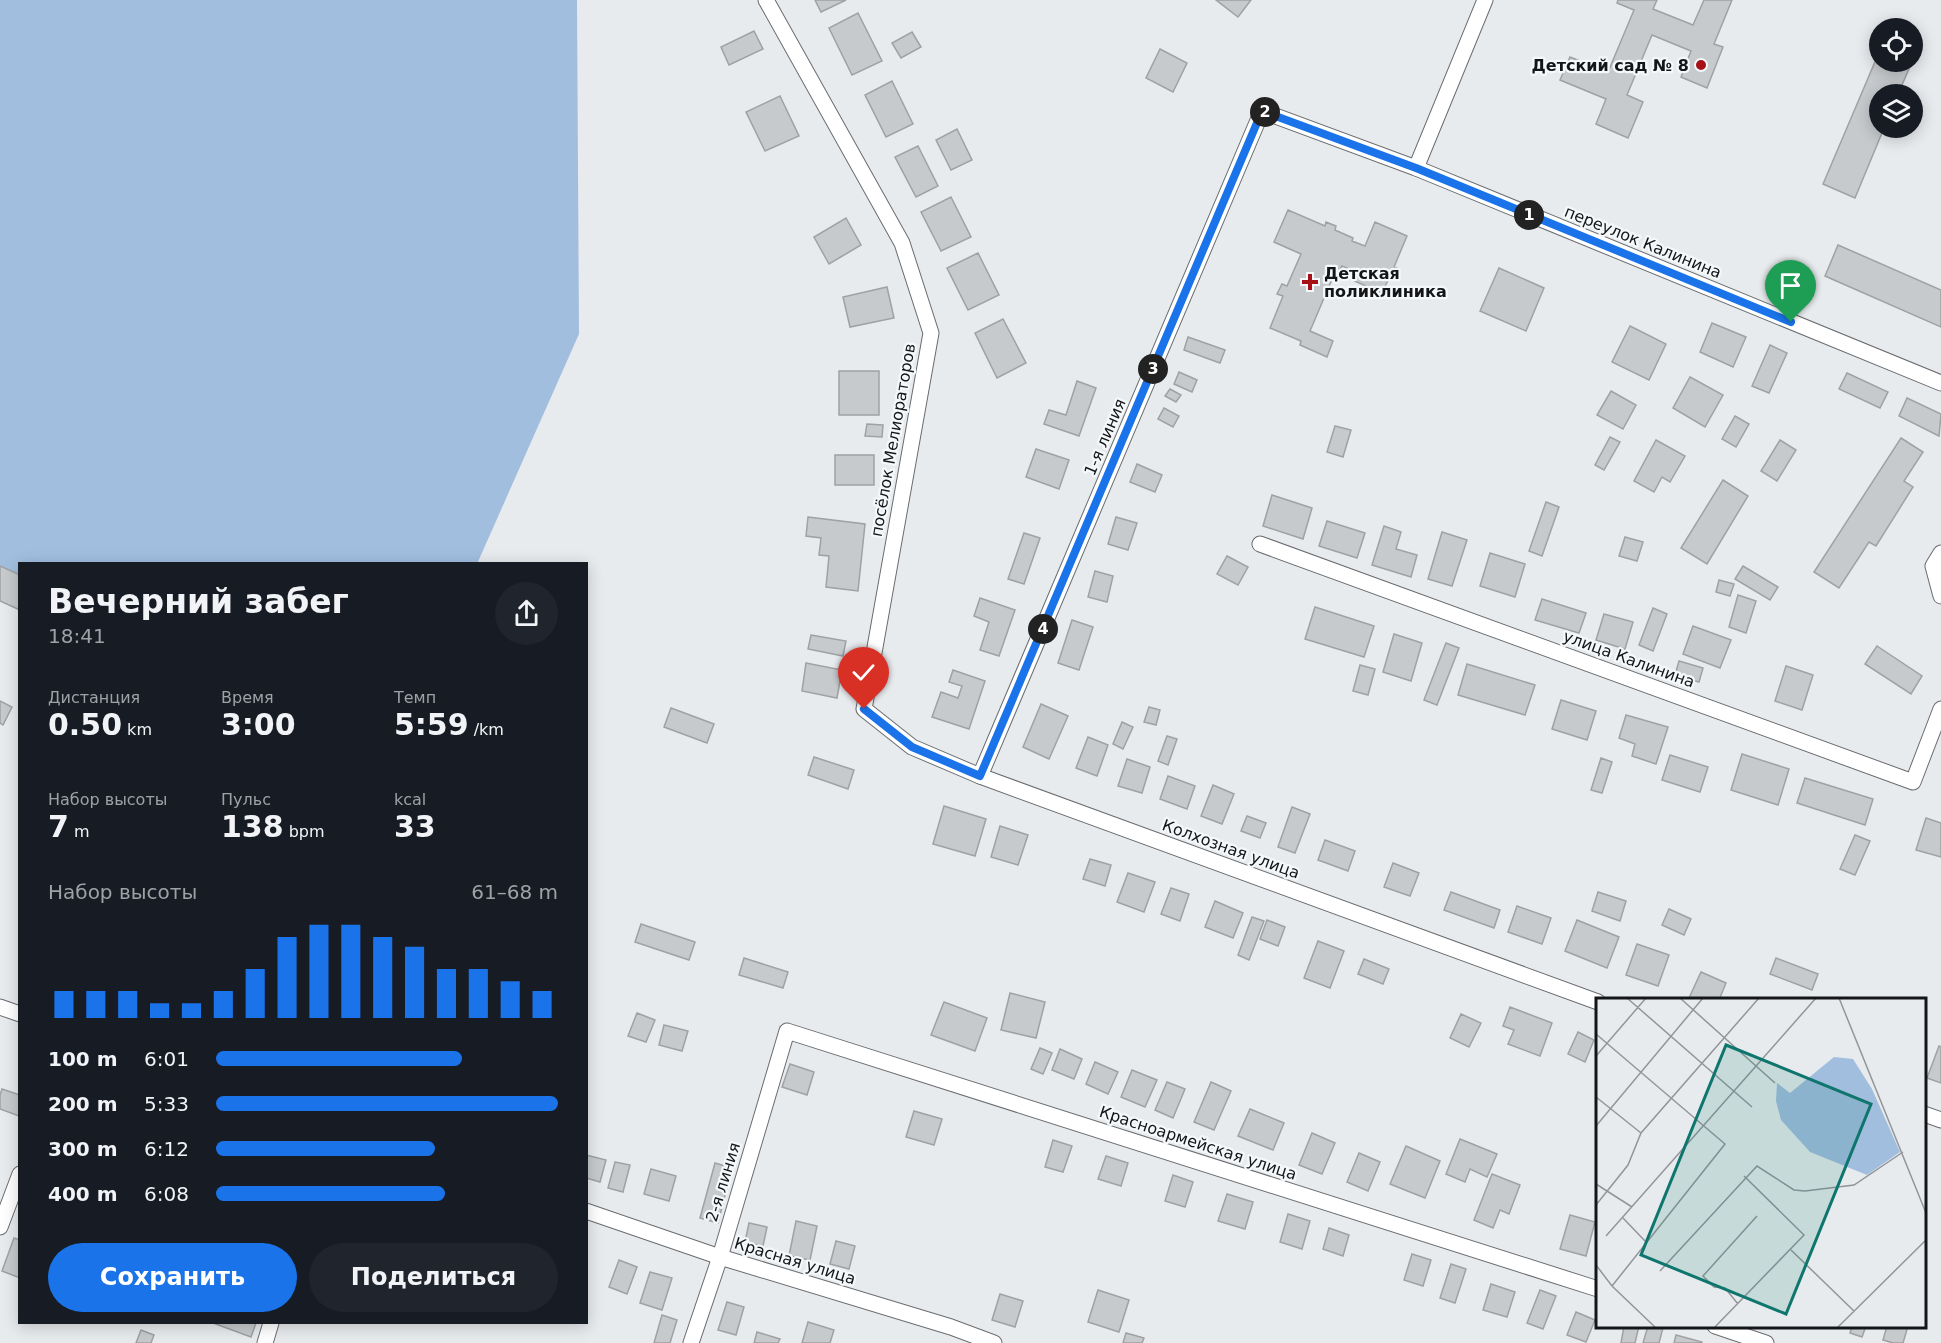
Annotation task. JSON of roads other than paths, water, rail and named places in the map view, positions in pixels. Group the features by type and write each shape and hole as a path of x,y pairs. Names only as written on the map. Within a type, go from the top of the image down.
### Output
{"street":[{"name":"посёлок Мелиораторов","path":"766,0 902,243 930,333 864,709"},
{"path":"1416,168 1485,0"},
{"name":"переулок Калинина","path":"1262,111 1416,168 1941,383"},
{"name":"1-я линия","path":"980,776 1262,111"},
{"name":"улица Калинина","path":"1260,544 1912,782 1941,710"},
{"path":"1941,553 1933,566 1941,596"},
{"name":"Колхозная улица","path":"864,709 912,747 980,776 1596,1001"},
{"path":"0,1007 18,1013"},
{"name":"2-я линия","path":"691,1343 720,1257 787,1031"},
{"name":"Красноармейская улица","path":"787,1031 1596,1288"},
{"path":"1926,1115 1941,1120"},
{"path":"0,1227 18,1179"},
{"name":"Красная улица","path":"588,1212 720,1257 940,1324 994,1343"},
{"path":"265,1343 272,1324"},
{"path":"1720,1328 1766,1343"}],"place":[{"name":"Детский сад № 8","path":"1701,65"},
{"name":"Детская поликлиника","path":"1310,282"}]}
